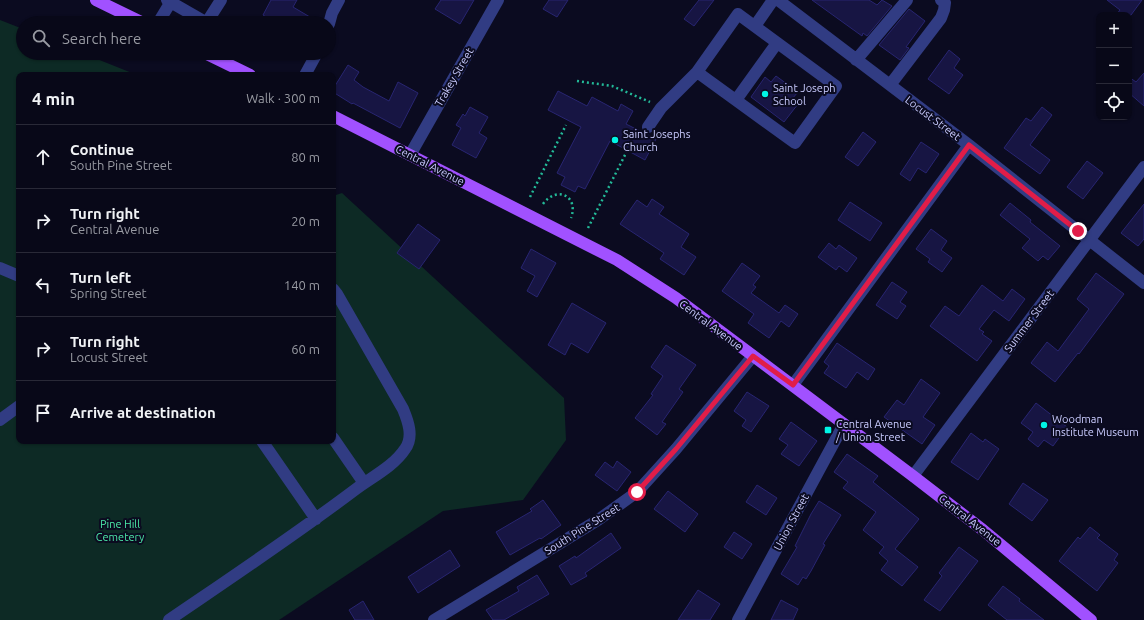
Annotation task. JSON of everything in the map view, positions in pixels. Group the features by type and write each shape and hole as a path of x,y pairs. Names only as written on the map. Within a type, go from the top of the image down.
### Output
{"main road":[{"path":"96,0 129,16"},
{"path":"219,60 244,72"},
{"name":"Central Avenue","path":"336,118 618,260 676,298 913,476 995,540 1091,620"}],"street":[{"path":"211,16 221,0"},
{"path":"331,16 339,0"},
{"name":"Trakey Street","path":"410,155 498,0"},
{"path":"755,26 773,0"},
{"name":"Locust Street","path":"778,0 969,145 1144,283"},
{"path":"856,60 907,0"},
{"path":"890,85 941,18 945,3 941,0"},
{"path":"162,16 170,1 195,16"},
{"path":"648,127 661,108 697,72 738,14 836,86 795,143 697,72"},
{"path":"736,100 778,43"},
{"path":"307,72 313,60"},
{"path":"793,385 969,145"},
{"name":"Summer Street","path":"913,476 1144,167"},
{"path":"0,268 16,275"},
{"path":"169,620 316,519 390,464 406,448 410,437 409,424 404,409 336,292"},
{"name":"South Pine Street","path":"434,620 598,520 637,492 676,449 753,356"},
{"path":"0,420 16,408"},
{"name":"Union Street","path":"738,620 844,424"},
{"path":"336,442 364,483"},
{"path":"264,444 316,519"}],"path":[{"path":"577,81 612,86 645,99 661,108"},
{"path":"530,197 566,126"},
{"path":"588,228 628,151"},
{"path":"543,204 547,198 552,195 560,194 568,197 572,203 573,211 571,218"}],"green space":[{"name":"Pine Hill Cemetery","path":"0,20 16,26 16,60 100,60 130,72 16,72 16,444 336,444 336,195 342,193 564,398 566,440 523,500 443,511 279,620 0,620"}],"building":[{"path":"271,0 297,0 293,7 308,16 265,16 263,15"},
{"path":"441,0 474,0 460,24 435,9"},
{"path":"549,0 568,0 557,17 543,9"},
{"path":"699,0 714,0 694,26 684,19"},
{"path":"812,0 869,0 877,5 882,0 892,6 867,36 863,33 862,36"},
{"path":"1107,0 1142,0 1132,14 1132,12 1118,12 1120,10"},
{"path":"909,9 925,21 906,47 909,48 900,60 879,45"},
{"path":"949,50 960,59 954,68 963,75 949,94 928,79"},
{"path":"348,65 359,72 354,80 363,87 389,101 398,82 418,93 400,128 353,103 352,104 336,94 336,84"},
{"path":"1144,73 1144,106 1132,96 1132,79 1136,82"},
{"path":"776,76 798,92 792,99 798,104 784,122 751,97 765,77 771,82"},
{"name":"Saint Josephs Church","path":"558,91 587,106 592,97 618,111 621,104 633,111 626,124 656,139 645,160 610,141 585,189 578,186 575,192 561,185 565,177 557,173 581,127 548,110"},
{"path":"470,107 488,117 479,133 487,138 476,158 452,145 461,128 456,125 463,114 465,116"},
{"path":"1042,107 1052,115 1030,145 1050,160 1040,174 1004,148 1026,118 1031,121"},
{"path":"863,132 876,142 858,166 845,157"},
{"path":"921,142 939,154 926,173 918,168 910,181 900,174"},
{"path":"1087,161 1103,173 1083,199 1067,187"},
{"path":"652,199 664,207 659,214 689,234 681,247 696,257 684,275 660,259 664,253 620,224 637,200 647,207"},
{"path":"850,202 882,223 870,241 838,220"},
{"path":"1010,203 1031,220 1030,222 1060,246 1048,260 1043,256 1038,261 1022,248 1030,239 1000,215"},
{"path":"1144,204 1144,239 1138,246 1121,233"},
{"path":"418,224 440,240 419,269 397,253"},
{"path":"931,229 947,241 941,250 952,258 942,272 928,262 930,259 916,249"},
{"path":"829,243 836,249 839,245 857,258 847,272 839,266 836,270 818,257"},
{"path":"531,249 556,263 537,297 527,291 535,276 521,268"},
{"path":"742,263 760,276 753,285 756,287 751,293 779,313 785,305 798,314 789,327 781,321 769,338 748,323 754,314 722,291"},
{"path":"1096,273 1124,294 1079,354 1078,353 1055,382 1031,363 1047,342 1058,351 1089,309 1077,299"},
{"path":"892,282 907,292 900,302 906,306 897,319 876,305"},
{"path":"982,285 1003,301 1012,289 1025,299 1009,321 994,310 979,329 984,332 982,334 992,341 977,361 930,326 945,306 959,316"},
{"path":"572,303 606,323 588,353 571,343 565,355 548,345"},
{"path":"837,343 875,369 868,380 857,372 846,388 824,373 829,366 824,362"},
{"path":"666,345 696,365 679,389 683,392 662,422 666,424 657,435 635,418 653,395 651,394 663,376 651,367"},
{"path":"921,379 940,393 923,417 935,425 922,444 884,417 897,400 904,405"},
{"path":"747,392 769,406 751,432 742,426 746,420 734,411"},
{"name":"Woodman Institute Museum","path":"1036,403 1067,427 1053,446 1044,440 1038,447 1028,439 1033,432 1021,423"},
{"path":"791,422 817,441 799,466 781,454 788,445 779,439"},
{"path":"971,433 983,442 985,439 999,449 978,480 951,462"},
{"path":"847,454 878,476 873,482 919,519 895,549 918,567 902,586 881,570 888,561 879,553 884,547 863,530 876,512 843,488 848,482 834,472"},
{"path":"617,461 631,472 617,491 595,475 605,462 613,468"},
{"path":"1023,483 1048,500 1032,521 1009,504"},
{"path":"757,485 777,498 766,515 746,502"},
{"path":"668,491 698,514 685,532 654,509"},
{"path":"543,500 561,525 541,539 540,538 510,555 496,532 532,511 530,509"},
{"path":"819,501 841,515 823,544 825,545 811,571 806,579 803,577 798,585 781,574 797,547 795,546"},
{"path":"1090,527 1100,535 1097,538 1118,554 1114,560 1118,563 1097,591 1059,561 1078,537 1080,539"},
{"path":"734,532 752,544 742,559 724,547"},
{"path":"611,533 621,548 585,573 587,576 571,585 559,566 575,556 576,558"},
{"path":"959,547 978,561 940,611 924,600 942,576 939,573"},
{"path":"450,550 460,566 418,593 408,577"},
{"path":"537,575 549,594 504,620 493,620 486,610 519,591 517,587"},
{"path":"1003,586 1020,599 1019,601 1044,620 1007,620 988,605"},
{"path":"698,590 720,604 710,620 678,620"},
{"path":"781,600 798,609 793,620 771,620"},
{"path":"363,601 374,620 355,620 349,610"}],"place":[{"name":"Saint Joseph School","path":"765,94"},
{"name":"Saint Josephs Church","path":"615,140"},
{"name":"Woodman Institute Museum","path":"1044,425"},
{"name":"Central Avenue / Union Street","path":"828,430"}],"route":[{"path":"637,492 676,449 753,356 793,385 969,145 1078,231"}]}
